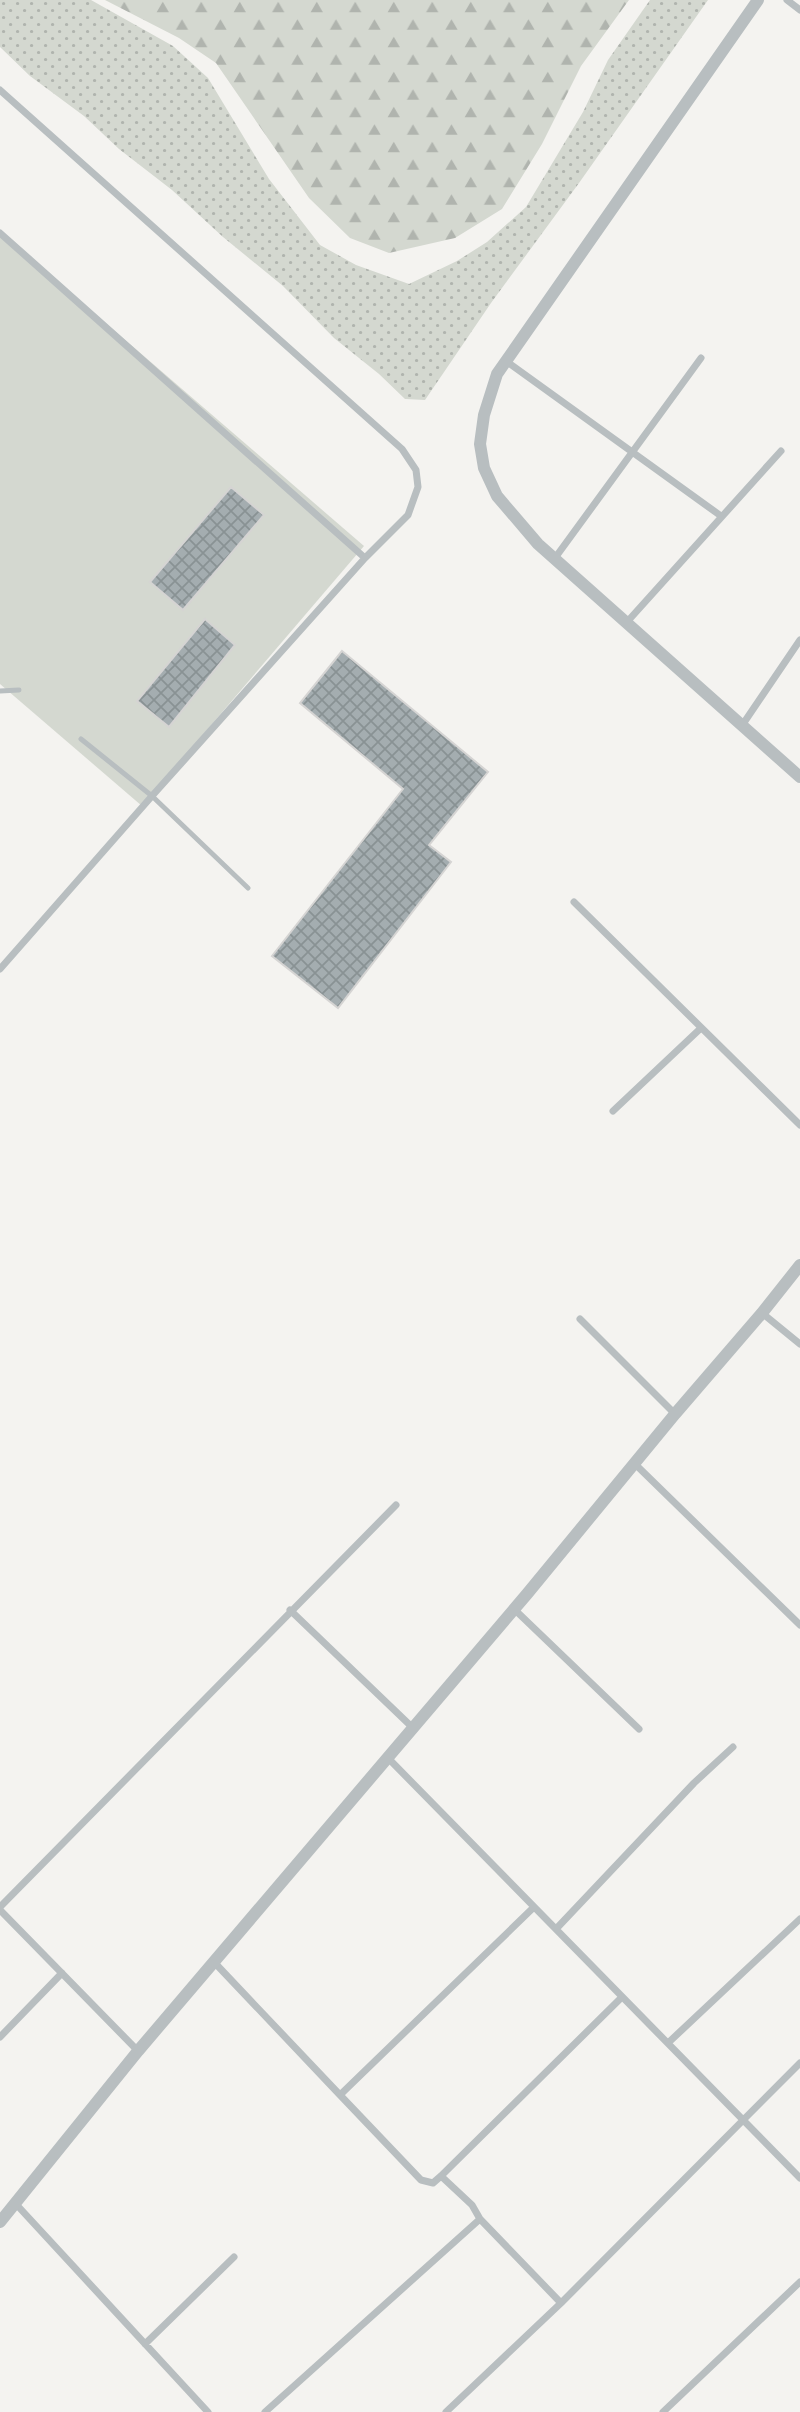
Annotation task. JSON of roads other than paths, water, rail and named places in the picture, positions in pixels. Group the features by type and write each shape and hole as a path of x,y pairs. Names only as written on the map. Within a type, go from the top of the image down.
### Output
{"street":[{"path":"758,0 497,374 484,415 480,444 484,468 497,496 538,544 800,777"},
{"path":"787,0 800,10"},
{"path":"0,90 402,449 416,470 418,487 408,515 365,558 0,969"},
{"path":"0,233 365,558"},
{"path":"555,558 701,358"},
{"path":"506,361 721,516"},
{"path":"627,622 781,451"},
{"path":"743,724 800,640"},
{"path":"574,902 800,1125"},
{"path":"613,1111 701,1028"},
{"path":"0,2222 138,2051 514,1609 800,1265"},
{"path":"762,1313 800,1344"},
{"path":"580,1318 675,1414"},
{"path":"635,1464 798,1620"},
{"path":"138,2051 0,1909 396,1505"},
{"path":"514,1609 639,1729"},
{"path":"290,1611 413,1728"},
{"path":"556,1929 694,1783 733,1747"},
{"path":"387,1758 800,2178"},
{"path":"341,2095 534,1907"},
{"path":"667,2043 800,1919"},
{"path":"214,1962 421,2180 433,2183 622,1997"},
{"path":"0,2037 62,1973"},
{"path":"446,2412 561,2303 800,2063"},
{"path":"441,2176 472,2205 480,2219 561,2303"},
{"path":"15,2203 208,2412"},
{"path":"265,2412 480,2219"},
{"path":"145,2344 234,2257"},
{"path":"663,2412 800,2282"},
{"path":"193,2412 201,2405"}],"lane":[{"path":"0,691 19,690"},
{"path":"82,739 152,796 248,888"}]}
